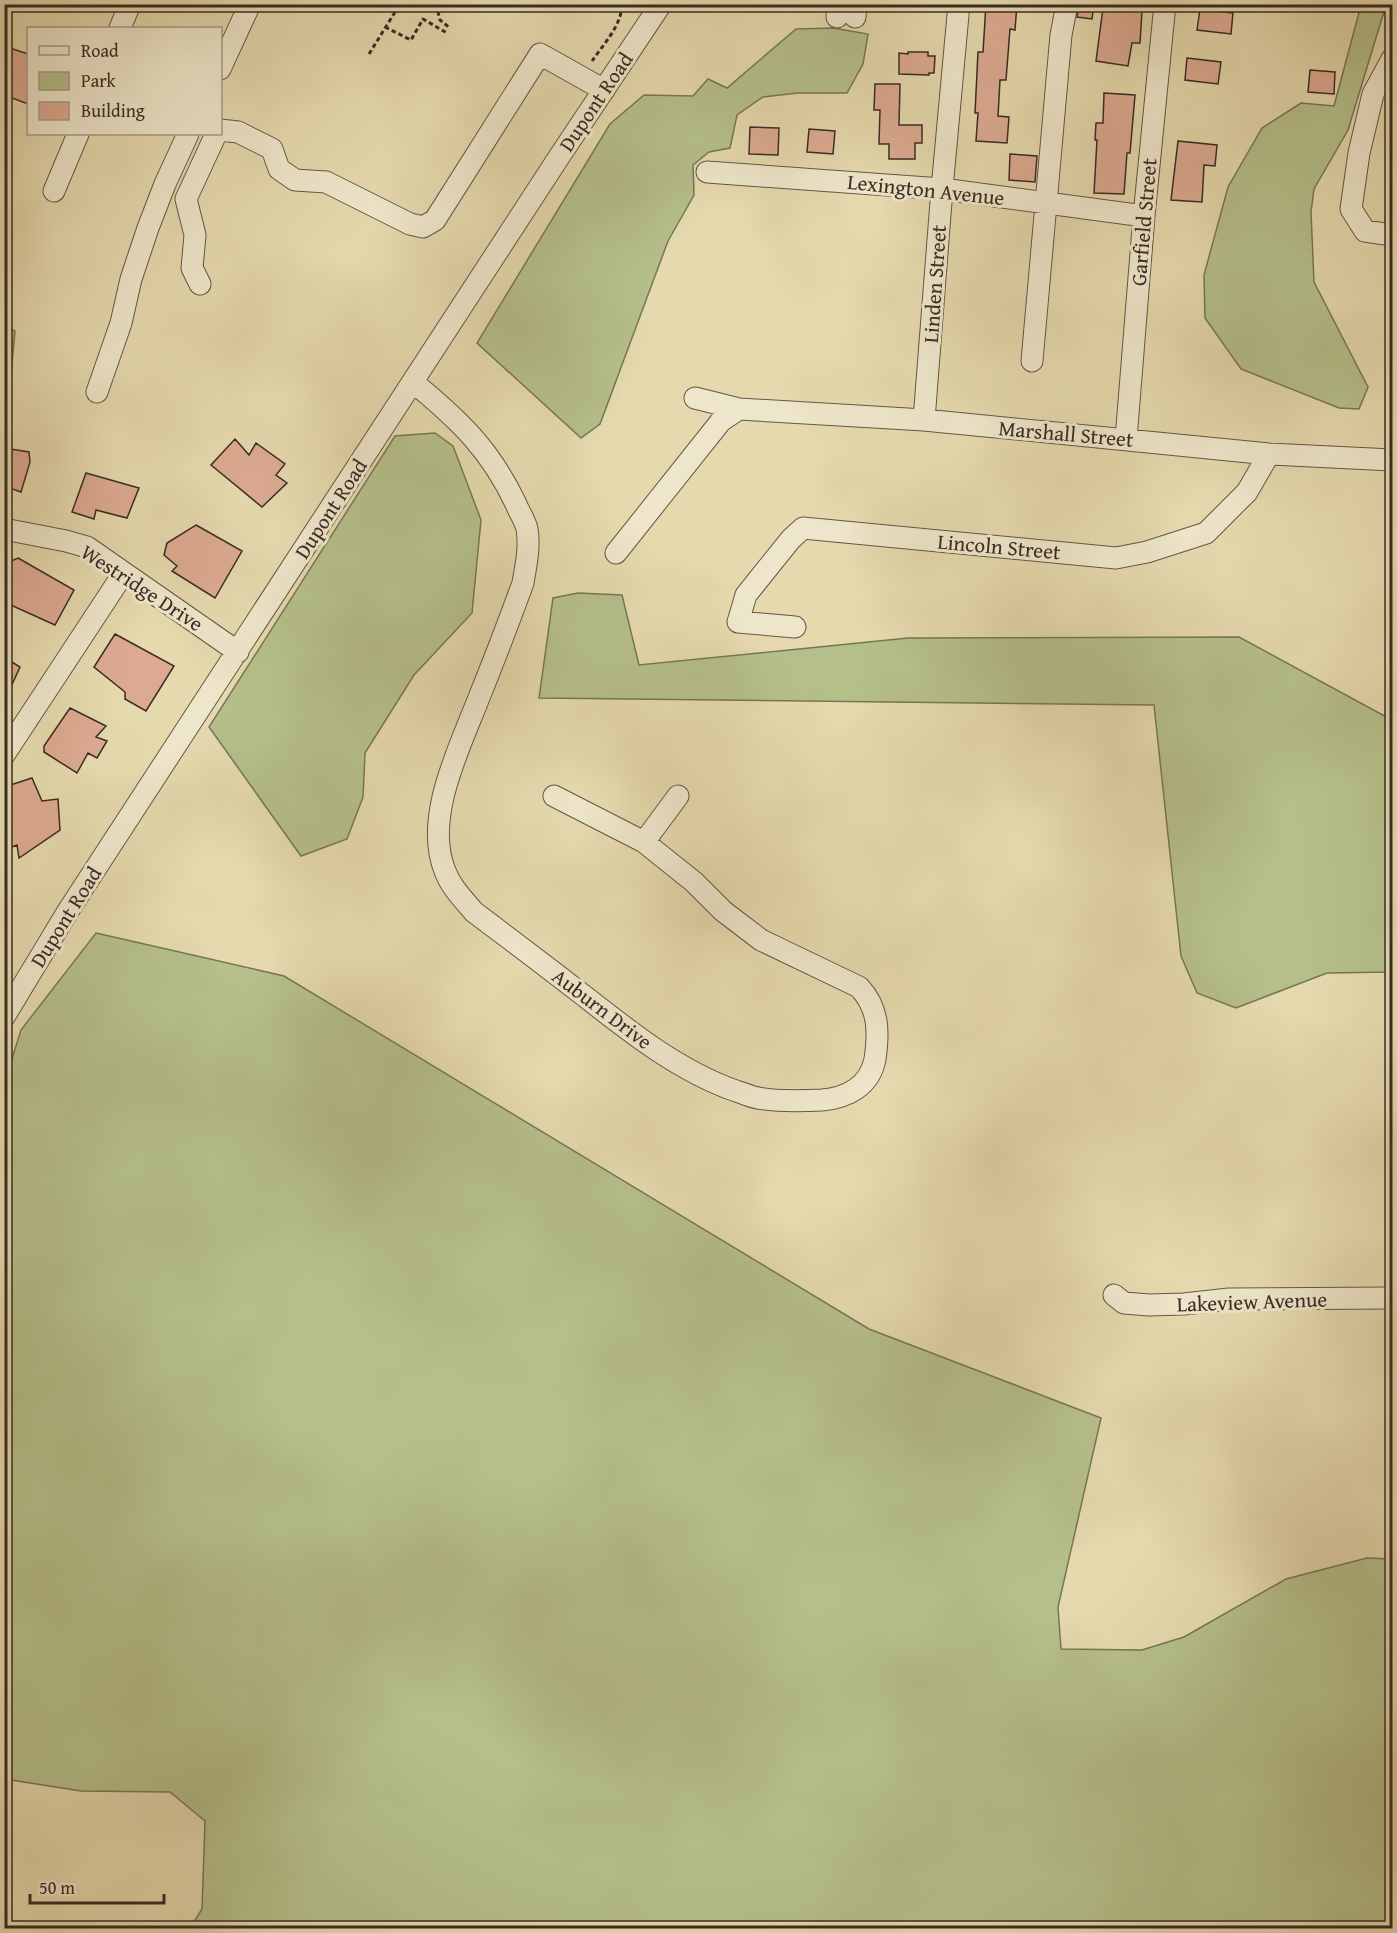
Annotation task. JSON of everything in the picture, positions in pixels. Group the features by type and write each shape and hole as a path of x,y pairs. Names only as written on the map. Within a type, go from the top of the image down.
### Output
{"street":[{"path":"120,27 130,4"},
{"path":"222,65 250,4"},
{"name":"Dupont Road","path":"4,1017 11,992 68,911 661,4"},
{"name":"Linden Street","path":"924,420 959,4"},
{"path":"1032,361 1061,35 1067,4"},
{"name":"Garfield Street","path":"1126,439 1144,216 1165,4"},
{"path":"222,130 238,132 272,149 279,169 295,180 327,182 410,224 423,227 435,220 540,54 604,90"},
{"path":"1392,59 1373,94 1359,153 1351,208 1365,231 1392,235"},
{"path":"54,191 78,135"},
{"path":"97,392 121,323 131,279 148,228 165,183 188,135"},
{"path":"200,284 192,268 195,235 186,199 216,135"},
{"name":"Lexington Avenue","path":"707,172 942,189 1144,216"},
{"name":"Auburn Drive","path":"414,382 473,435 508,486 526,527 528,553 524,584 453,766 440,818 439,846 444,871 454,889 474,912 641,1040 711,1082 758,1098 805,1101 831,1099 853,1092 867,1080 874,1064 877,1044 876,1017 869,997 859,987 761,940 723,912 694,882 644,842 554,796"},
{"name":"Marshall Street","path":"695,398 739,409 924,420 1269,454 1392,460"},
{"path":"616,553 721,421 739,409"},
{"name":"Lincoln Street","path":"795,627 738,622 746,595 791,539 803,528 1116,558 1147,552 1206,533 1247,492 1269,454"},
{"name":"Westridge Drive","path":"4,529 87,547 238,652"},
{"path":"4,755 123,574"},
{"path":"644,842 678,796"},
{"name":"Lakeview Avenue","path":"1114,1295 1124,1303 1149,1305 1229,1299 1392,1298"}],"path":[{"path":"369,54 400,4"},
{"path":"436,4 440,20 450,28"},
{"path":"582,77 618,21 622,12 622,4"},
{"path":"386,27 411,40 423,19 447,33"}],"green space":[{"path":"1361,5 1386,5 1348,130 1314,189 1311,212 1314,282 1368,387 1359,409 1339,408 1241,369 1205,318 1204,275 1228,187 1262,128 1301,103 1334,106"},
{"path":"833,28 868,34 863,64 847,93 798,93 763,97 737,115 730,148 709,152 693,165 694,195 668,241 600,424 581,438 477,343 610,124 644,95 693,96 708,79 727,88 796,29"},
{"path":"4,326 15,331 9,396 5,398"},
{"path":"435,433 453,446 481,520 472,613 414,675 365,753 363,797 347,839 301,856 209,727 395,436"},
{"path":"578,593 622,595 639,665 908,638 1239,637 1392,720 1392,972 1327,973 1236,1008 1197,993 1181,956 1154,705 539,698 553,598"},
{"path":"96,933 284,976 869,1329 1101,1418 1058,1607 1061,1649 1142,1650 1184,1637 1286,1579 1367,1558 1392,1559 1392,1928 190,1928 202,1909 205,1821 170,1792 81,1791 5,1779 5,1081 21,1030"}],"building":[{"path":"986,4 1017,4 1015,30 1010,29 1006,80 1000,80 998,116 1009,117 1007,143 976,141 978,52 983,52"},
{"path":"1079,4 1094,4 1092,19 1077,17"},
{"path":"1103,8 1142,11 1140,43 1132,43 1128,66 1096,61"},
{"path":"1200,9 1233,13 1231,34 1197,30"},
{"path":"4,46 27,54 27,104 4,95"},
{"path":"908,52 928,52 928,56 935,56 934,73 929,73 929,75 899,74 899,53 908,54"},
{"path":"1187,58 1221,62 1218,84 1185,80"},
{"path":"1310,70 1335,72 1334,94 1308,92"},
{"path":"875,84 900,84 899,125 922,125 922,143 915,143 915,159 889,159 889,144 879,144 880,110 874,110"},
{"path":"1104,93 1135,95 1124,194 1094,193 1096,123 1103,123"},
{"path":"750,127 779,128 778,155 749,154"},
{"path":"809,129 835,131 833,154 807,152"},
{"path":"1178,141 1217,145 1215,166 1204,165 1202,202 1171,200"},
{"path":"1010,154 1037,156 1035,182 1009,180"},
{"path":"235,439 249,455 256,443 285,464 276,475 287,483 262,507 211,465"},
{"path":"4,448 29,452 30,462 21,492 4,486"},
{"path":"86,473 139,488 127,518 96,510 94,519 72,512"},
{"path":"196,525 242,551 215,598 172,571 177,566 164,555 167,543"},
{"path":"18,558 74,590 55,625 4,602 4,564"},
{"path":"115,634 174,666 146,711 125,699 125,692 94,667"},
{"path":"4,657 20,667 4,702"},
{"path":"70,708 106,726 96,737 107,741 97,758 88,753 77,773 44,752 44,746"},
{"path":"32,778 42,801 58,799 60,830 19,858 17,845 4,850 4,819 10,818 4,805 4,787"}]}
